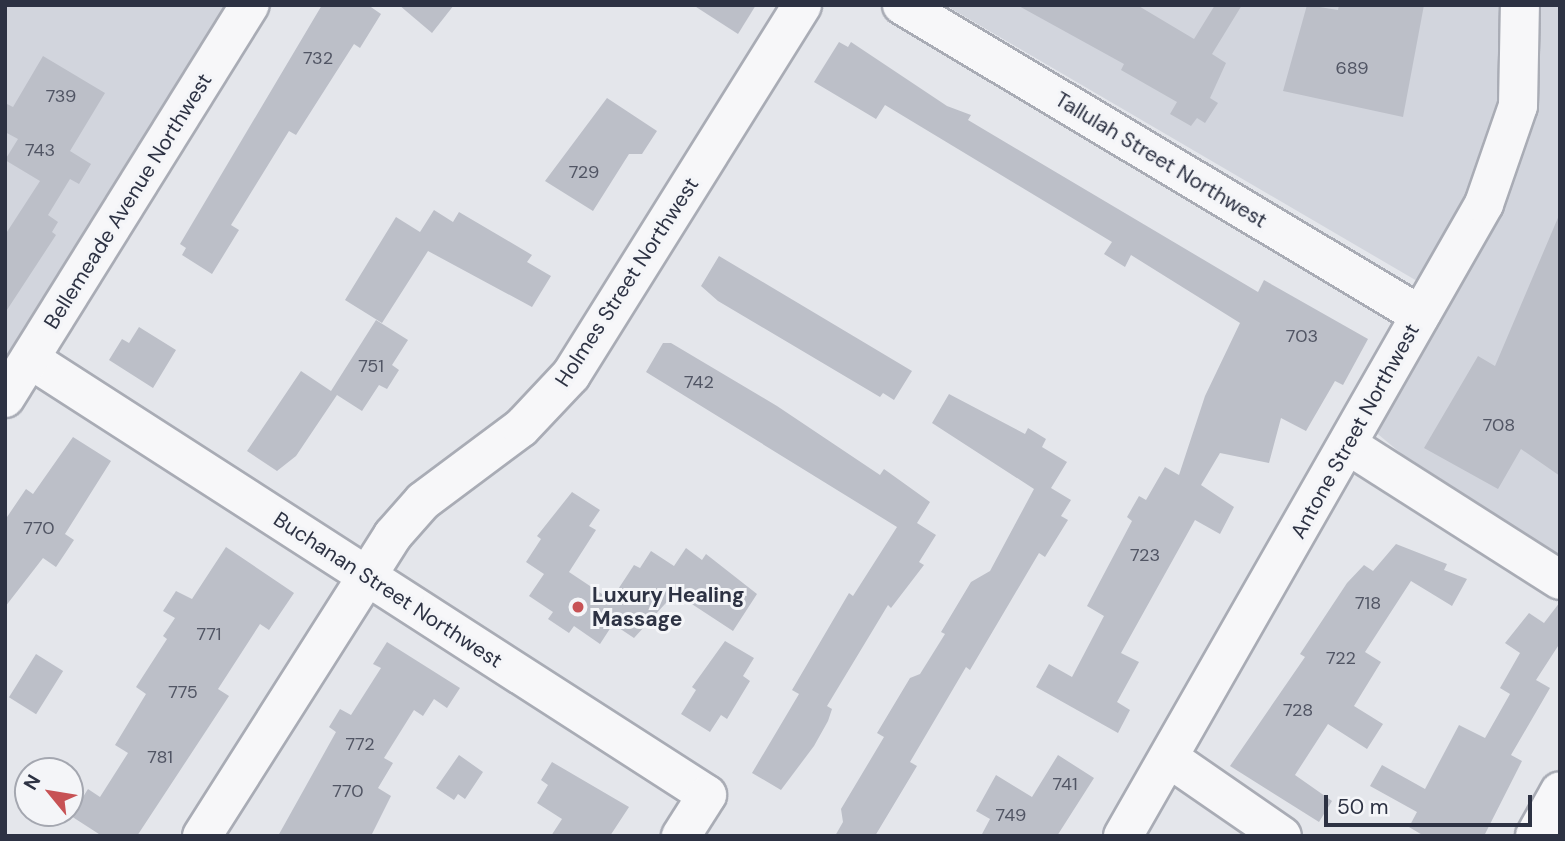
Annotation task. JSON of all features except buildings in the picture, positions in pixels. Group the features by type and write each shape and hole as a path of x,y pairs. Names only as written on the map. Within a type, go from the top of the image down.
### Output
{"street":[{"name":"Bellemeade Avenue Northwest","path":"5,398 250,5"},
{"name":"Holmes Street Northwest","path":"202,836 366,575 423,501 521,428 571,375 802,5"},
{"name":"Tallulah Street Northwest","path":"902,5 1420,315"},
{"name":"Antone Street Northwest","path":"1123,836 1484,204 1502,162 1518,106 1520,5"},
{"name":"Buchanan Street Northwest","path":"30,359 707,795 681,836"},
{"path":"1348,445 1560,580"},
{"path":"1169,758 1282,836"},
{"path":"1535,836 1560,791"}],"shaded area":[{"path":"5,5 235,5 5,379"},
{"path":"945,5 1560,5 1560,577 1500,536 1373,430 1441,295"}],"place":[{"name":"Luxury Healing Massage","path":"578,607"}]}
